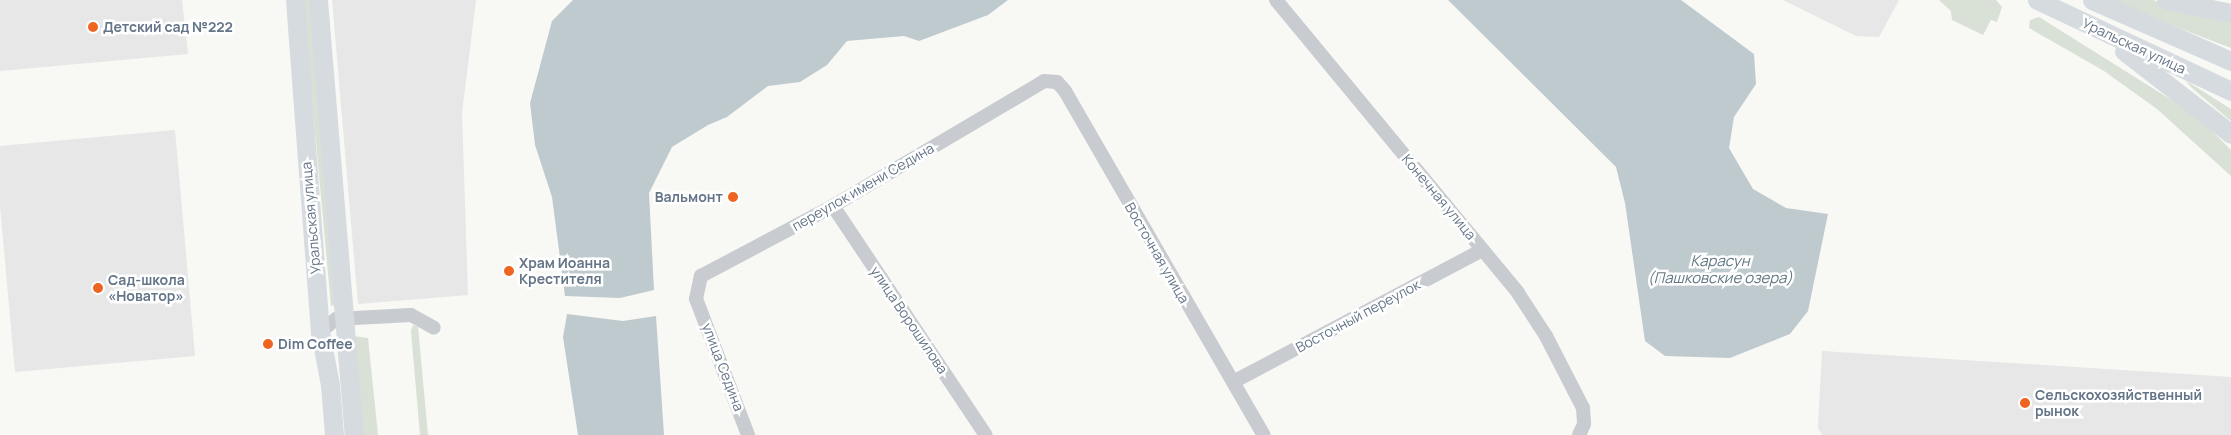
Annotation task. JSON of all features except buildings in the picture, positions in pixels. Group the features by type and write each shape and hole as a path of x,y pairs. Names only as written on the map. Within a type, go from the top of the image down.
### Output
{"main road":[{"name":"Уральская улица","path":"295,0 320,332 330,385 334,435"},
{"name":"Уральская улица","path":"318,0 354,435"},
{"name":"Уральская улица","path":"2037,0 2093,28 2231,91"},
{"path":"2166,0 2231,13"},
{"name":"Уральская улица","path":"2100,4 2231,61"},
{"path":"2093,28 2109,28 2112,25 2113,15 2100,4"},
{"path":"2093,28 2231,134"}],"street":[{"name":"Конечная улица","path":"1276,0 1518,293 1546,336 1582,408 1584,424 1579,435"},
{"name":"переулок имени Седина","path":"696,299 701,276 833,206 1044,81"},
{"name":"Восточная улица","path":"1044,81 1056,82 1065,91 1264,435"},
{"name":"улица Ворошилова","path":"833,206 986,435"},
{"name":"Восточный переулок","path":"1233,382 1482,250"},
{"name":"улица Седина","path":"696,299 748,435"},
{"path":"318,305 326,311 338,312 343,310 411,315 434,328"},
{"path":"320,332 343,310"}],"shaded area":[{"name":"Детский сад №222","path":"0,0 182,0 188,54 0,71"},
{"path":"303,0 310,0 335,305 331,306"},
{"path":"332,0 476,0 462,113 468,295 358,304"},
{"path":"1783,0 1899,0 1879,37 1856,36"},
{"path":"1939,0 1996,0 2002,7 1997,22 1991,20 1983,35 1952,20 1951,11"},
{"path":"2106,0 2153,0 2197,15 2231,21 2231,48"},
{"path":"2039,17 2197,116 2231,150 2231,176 2157,109 2104,71 2029,28 2030,20"},
{"path":"2185,80 2231,109 2231,121 2192,88"},
{"name":"Сад-школа «Новатор»","path":"175,130 195,356 15,372 0,206 0,146"},
{"path":"413,325 418,327 428,435 420,435 411,331"},
{"path":"353,336 368,338 378,435 361,435"},
{"name":"Сельскохозяйственный рынок","path":"1822,351 2231,377 2231,435 1822,435 1818,428"}],"water":[{"path":"573,0 1008,0 988,15 919,41 904,36 847,41 827,65 800,82 768,86 727,117 708,125 672,147 649,193 654,290 620,298 565,296 552,197 535,145 530,103 552,21"},
{"name":"Карасун (Пашковские озера)","path":"1448,0 1681,0 1754,54 1756,84 1734,117 1729,148 1753,189 1786,208 1828,214 1808,311 1790,334 1730,358 1665,356 1645,341 1625,203 1616,167"},
{"path":"567,314 623,321 656,316 664,435 578,435 563,337"}],"place":[{"name":"Детский сад №222","path":"93,27"},
{"name":"Вальмонт","path":"733,197"},
{"name":"Храм Иоанна Крестителя","path":"509,271"},
{"name":"Сад-школа «Новатор»","path":"98,288"},
{"name":"Dim Coffee","path":"268,344"},
{"name":"Сельскохозяйственный рынок","path":"2025,403"}]}
